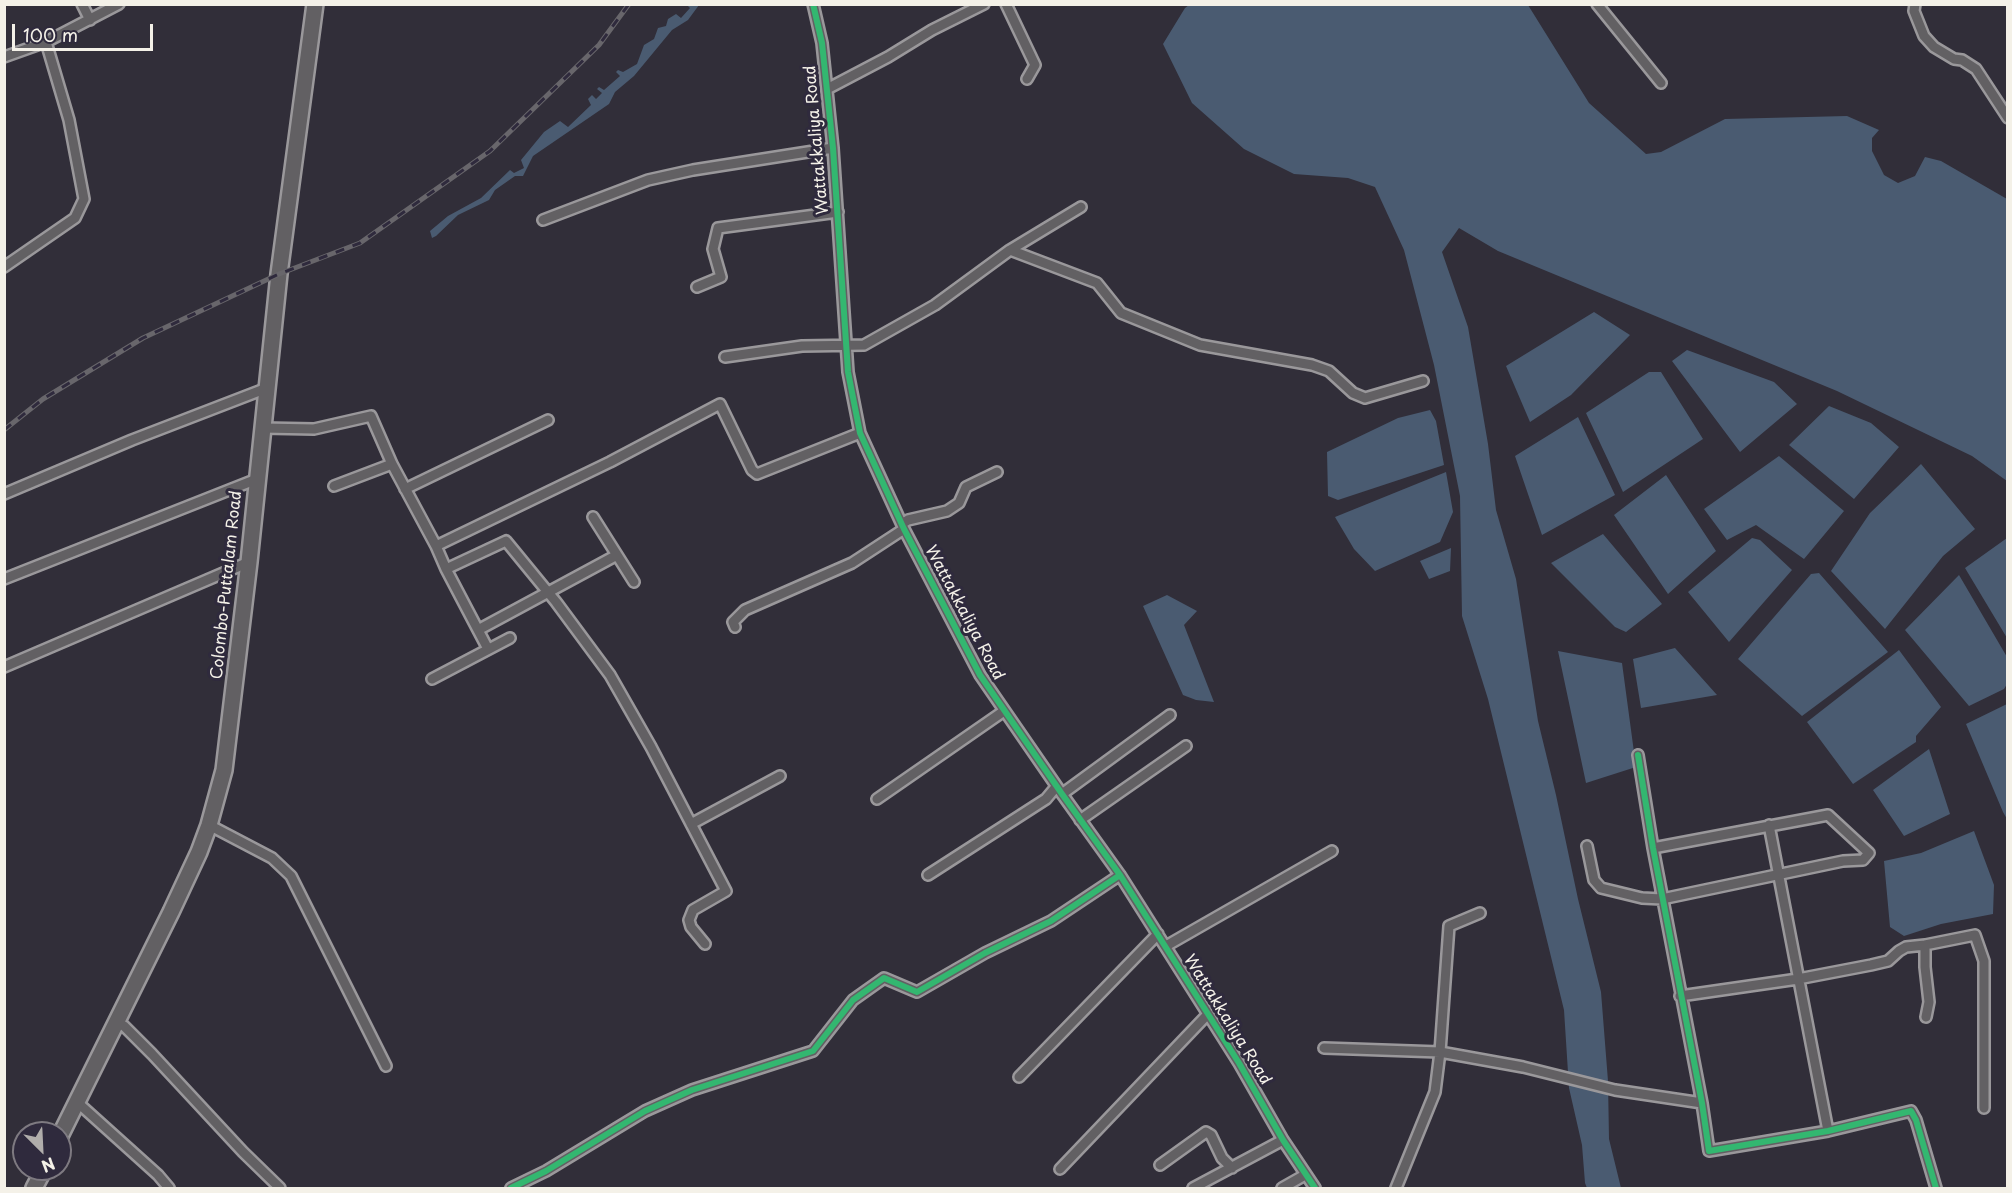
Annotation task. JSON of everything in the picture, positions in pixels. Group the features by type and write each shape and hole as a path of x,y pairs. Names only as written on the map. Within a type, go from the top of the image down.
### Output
{"highway":[{"name":"Colombo-Puttalam Road","path":"68,1121 171,912 209,825 224,770 249,562 279,274 315,4"}],"street":[{"path":"82,4 90,20"},
{"path":"4,57 46,42 119,4"},
{"name":"Wattakkaliya Road","path":"813,4 822,43 833,148 848,372 860,433 903,526 980,675 1059,791 1120,875 1315,1188"},
{"path":"827,89 888,57 932,30 984,4"},
{"path":"1006,4 1035,65 1027,79"},
{"path":"1597,4 1661,83"},
{"path":"1915,4 1914,11 1924,36 1934,47 1976,69 2007,118"},
{"path":"4,267 75,218 84,199 69,120 46,42"},
{"path":"543,220 648,180 693,170 833,148"},
{"path":"725,357 802,346 864,345 934,305 1010,249 1082,207"},
{"path":"697,287 721,277 713,249 718,228 838,212"},
{"path":"1010,249 1097,284 1121,313 1200,345 1329,371 1353,393 1365,398 1423,381"},
{"path":"4,494 132,440 267,388"},
{"path":"436,546 610,462 720,404 752,470 757,474 860,433"},
{"path":"263,428 314,429 371,416 392,464 488,649"},
{"path":"405,489 548,420"},
{"path":"334,486 392,464"},
{"path":"735,627 733,622 745,610 852,563 908,520 947,511 959,503 966,486 997,472"},
{"path":"4,579 257,479"},
{"path":"593,517 634,582"},
{"path":"446,570 506,541 556,602 610,675 726,891 693,910 689,920 705,944"},
{"path":"478,630 617,555"},
{"path":"4,667 249,562"},
{"path":"432,679 510,638"},
{"path":"877,799 1004,711"},
{"path":"928,875 1059,791 1170,715"},
{"path":"1080,820 1186,746"},
{"path":"1638,755 1709,1151 1828,1131 1911,1111 1916,1120 1935,1188"},
{"path":"691,824 780,776"},
{"path":"1587,846 1594,880 1601,888 1642,898 1662,899 1843,861 1863,860 1869,853 1828,815 1653,848"},
{"path":"209,825 272,858 291,876 386,1066"},
{"path":"1769,825 1828,1131"},
{"name":"Wattakkaliya Road","path":"1166,946 1332,851"},
{"path":"511,1188 546,1171 645,1111 692,1090 813,1051 853,1000 884,978 917,992 1051,921 1120,875"},
{"path":"1396,1188 1435,1092 1449,926 1480,913"},
{"path":"1019,1077 1158,934"},
{"path":"1680,996 1798,979 1888,961 1906,948 1975,935 1984,960 1984,1108"},
{"path":"1925,945 1929,1002 1926,1017"},
{"path":"1060,1169 1208,1014"},
{"path":"116,1023 124,1026 152,1054 243,1152 280,1188"},
{"path":"1324,1048 1440,1052 1523,1067 1615,1090 1702,1103"},
{"path":"77,1102 158,1175 169,1188"},
{"path":"1160,1165 1206,1132 1211,1135 1222,1158 1232,1168"},
{"path":"1193,1188 1283,1140"},
{"path":"1282,1188 1305,1175"}],"water":[{"path":"687,5 699,5 688,20 672,30 634,76 615,92 609,104 533,156 523,176 515,176 495,190 489,200 458,215 432,238 430,231 448,216 481,198 510,170 514,173 524,168 521,160 544,132 560,121 568,127 591,105 588,99 592,95 596,99 602,93 597,89 599,87 604,90 620,76 616,72 618,70 623,72 637,64 644,45 654,39 658,28 666,26 668,19 676,14 681,18 690,8"},
{"path":"1189,5 1528,5 1589,103 1646,154 1661,152 1725,119 1847,116 1879,130 1872,138 1872,151 1884,175 1898,183 1915,176 1925,157 1941,161 2007,199 2007,481 1972,456 1837,391 1498,251 1459,228 1442,252 1468,327 1488,444 1496,510 1516,579 1538,721 1601,992 1608,1081 1609,1139 1621,1188 1587,1188 1585,1183 1582,1145 1569,1088 1564,1010 1488,699 1462,616 1460,496 1434,365 1404,250 1375,187 1348,178 1294,174 1244,149 1192,103 1163,44"},
{"path":"1594,312 1630,335 1571,395 1530,422 1506,366"},
{"path":"1687,350 1774,382 1797,404 1740,452 1672,361"},
{"path":"1649,372 1661,372 1703,439 1623,492 1586,413"},
{"path":"1829,406 1871,423 1899,447 1854,499 1789,445"},
{"path":"1430,410 1436,421 1444,465 1338,500 1328,496 1327,452 1398,418"},
{"path":"1578,417 1615,495 1542,535 1515,456"},
{"path":"1779,456 1844,511 1804,559 1756,525 1727,540 1704,509"},
{"path":"1921,464 1975,529 1943,556 1885,629 1831,571 1870,513"},
{"path":"1446,472 1453,512 1440,542 1375,571 1354,549 1335,517"},
{"path":"1666,475 1716,551 1668,594 1614,515"},
{"path":"1603,534 1662,604 1626,632 1615,627 1551,563"},
{"path":"1752,538 1760,540 1792,570 1729,642 1688,592"},
{"path":"2007,538 2007,638 1965,568"},
{"path":"1451,548 1450,571 1429,579 1420,561"},
{"path":"1819,573 1888,652 1802,716 1738,659 1811,574"},
{"path":"1959,575 2007,657 2007,684 2004,689 1969,706 1905,630"},
{"path":"1167,595 1197,611 1184,625 1214,702 1196,700 1183,695 1143,606"},
{"path":"1675,648 1717,695 1641,708 1633,659"},
{"path":"1899,650 1941,707 1916,736 1916,742 1853,784 1807,722"},
{"path":"1558,651 1622,663 1636,767 1586,783"},
{"path":"2007,704 2007,819 1966,724"},
{"path":"1929,749 1950,814 1904,836 1873,790"},
{"path":"1974,831 1994,885 1993,914 1941,924 1904,936 1890,927 1884,861 1921,853"}],"railway":[{"path":"4,430 43,399 143,338 279,274 360,243 490,151 599,45 629,4"}],"cycle path":[{"path":"813,4 822,43 833,148 848,372 860,433 904,529 980,675 1120,875 1315,1188"},
{"path":"1638,755 1709,1151 1828,1131 1911,1111 1916,1120 1936,1188"},
{"path":"511,1188 546,1171 645,1111 692,1090 813,1051 853,1000 884,978 917,992 985,953 1051,921 1120,875"}]}
